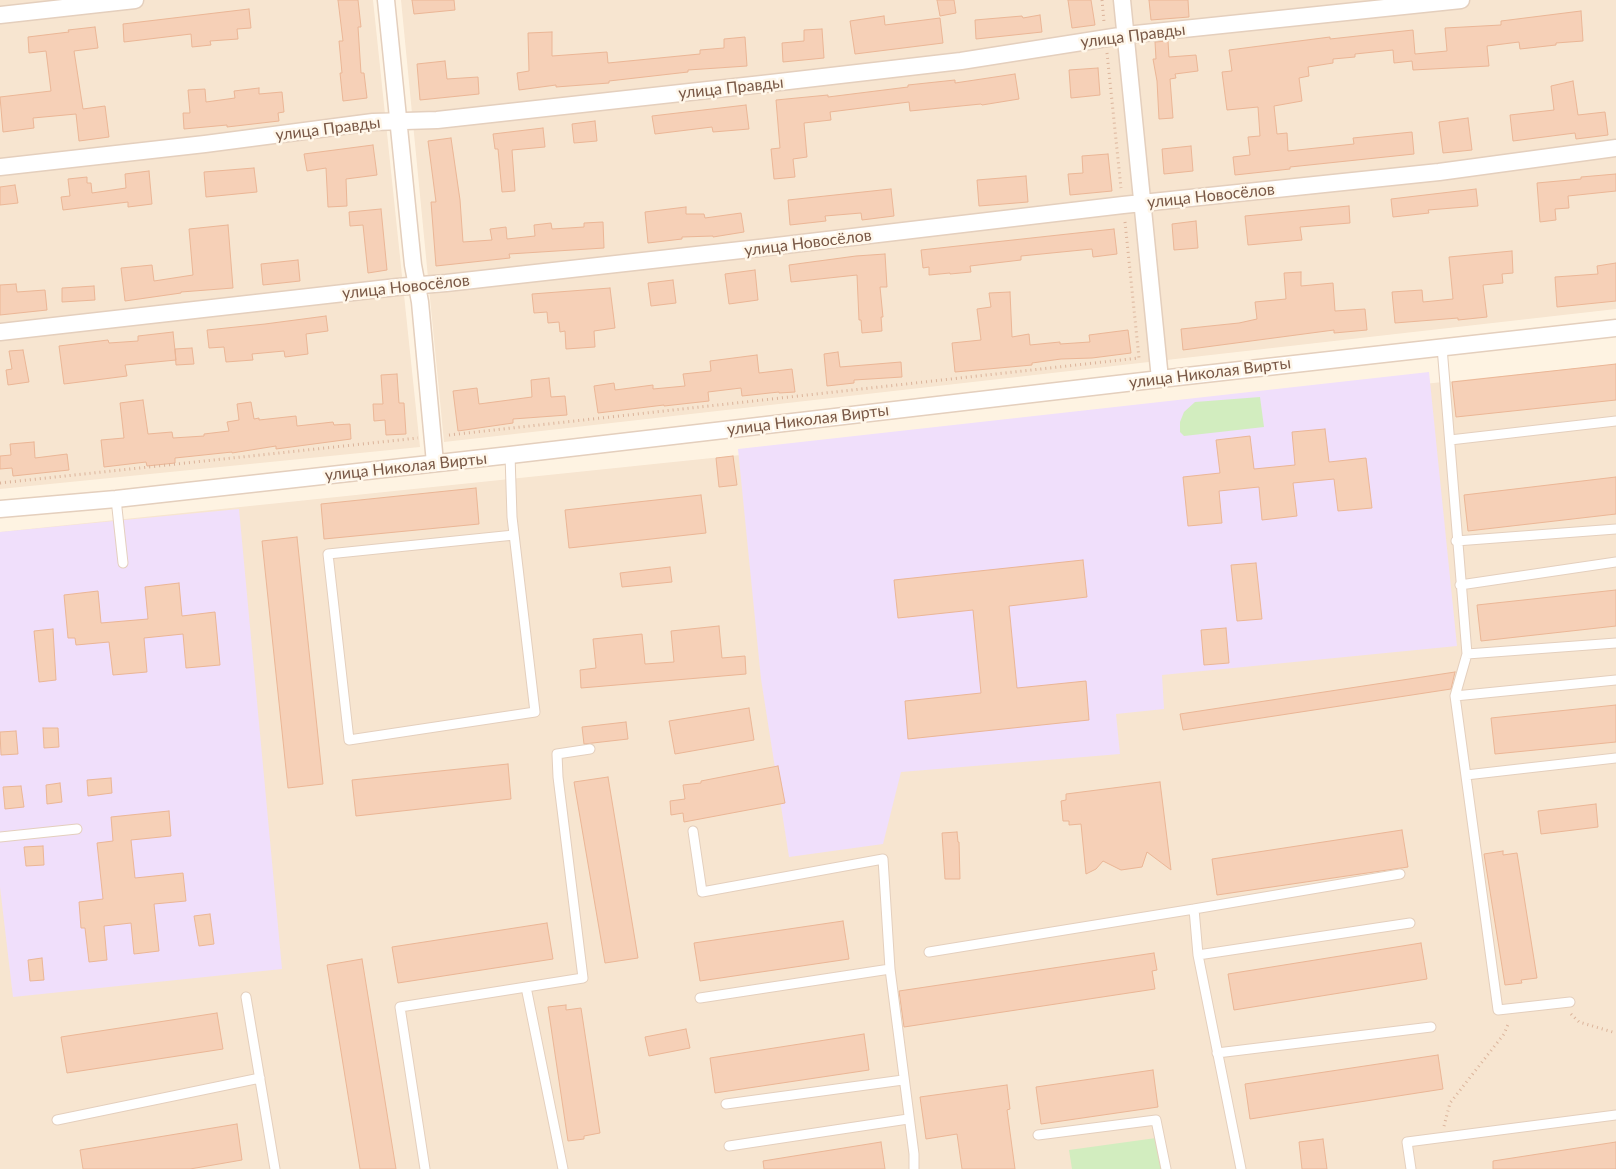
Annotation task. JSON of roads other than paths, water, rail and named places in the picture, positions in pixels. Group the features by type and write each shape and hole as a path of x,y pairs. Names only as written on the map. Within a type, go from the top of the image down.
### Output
{"street":[{"path":"0,15 135,0"},
{"path":"386,0 413,265 421,311 435,463"},
{"path":"1122,0 1160,379"},
{"name":"улица Правды","path":"0,167 398,121 437,120 772,83 961,61 1106,38 1461,0"},
{"name":"улица Новосёлов","path":"0,332 768,248 1123,205 1439,172 1616,148"},
{"name":"улица Николая Вирты","path":"0,509 116,499 510,455 1616,328"}],"lane":[{"path":"1442,347 1466,654 1455,696 1498,1010 1570,1002"},
{"path":"1450,440 1616,421"},
{"path":"510,455 514,535 535,712 349,740 328,554 514,535"},
{"path":"116,499 123,563"},
{"path":"1456,541 1616,529"},
{"path":"1460,585 1616,562"},
{"path":"1466,654 1616,643"},
{"path":"1455,696 1616,680"},
{"path":"424,1169 400,1007 583,978 558,777 557,754 590,749"},
{"path":"1466,775 1616,758"},
{"path":"0,837 77,829"},
{"path":"693,831 702,892 883,859 890,969 914,1154 914,1169"},
{"path":"929,952 1400,874"},
{"path":"1194,909 1198,955 1241,1169"},
{"path":"1198,955 1410,923"},
{"path":"700,998 890,969"},
{"path":"526,987 563,1169"},
{"path":"246,996 275,1169"},
{"path":"1218,1053 1431,1026"},
{"path":"57,1120 260,1078"},
{"path":"726,1104 903,1080"},
{"path":"1411,1169 1407,1142 1616,1115"},
{"path":"729,1146 908,1119"},
{"path":"1038,1135 1156,1120 1166,1169"}]}
